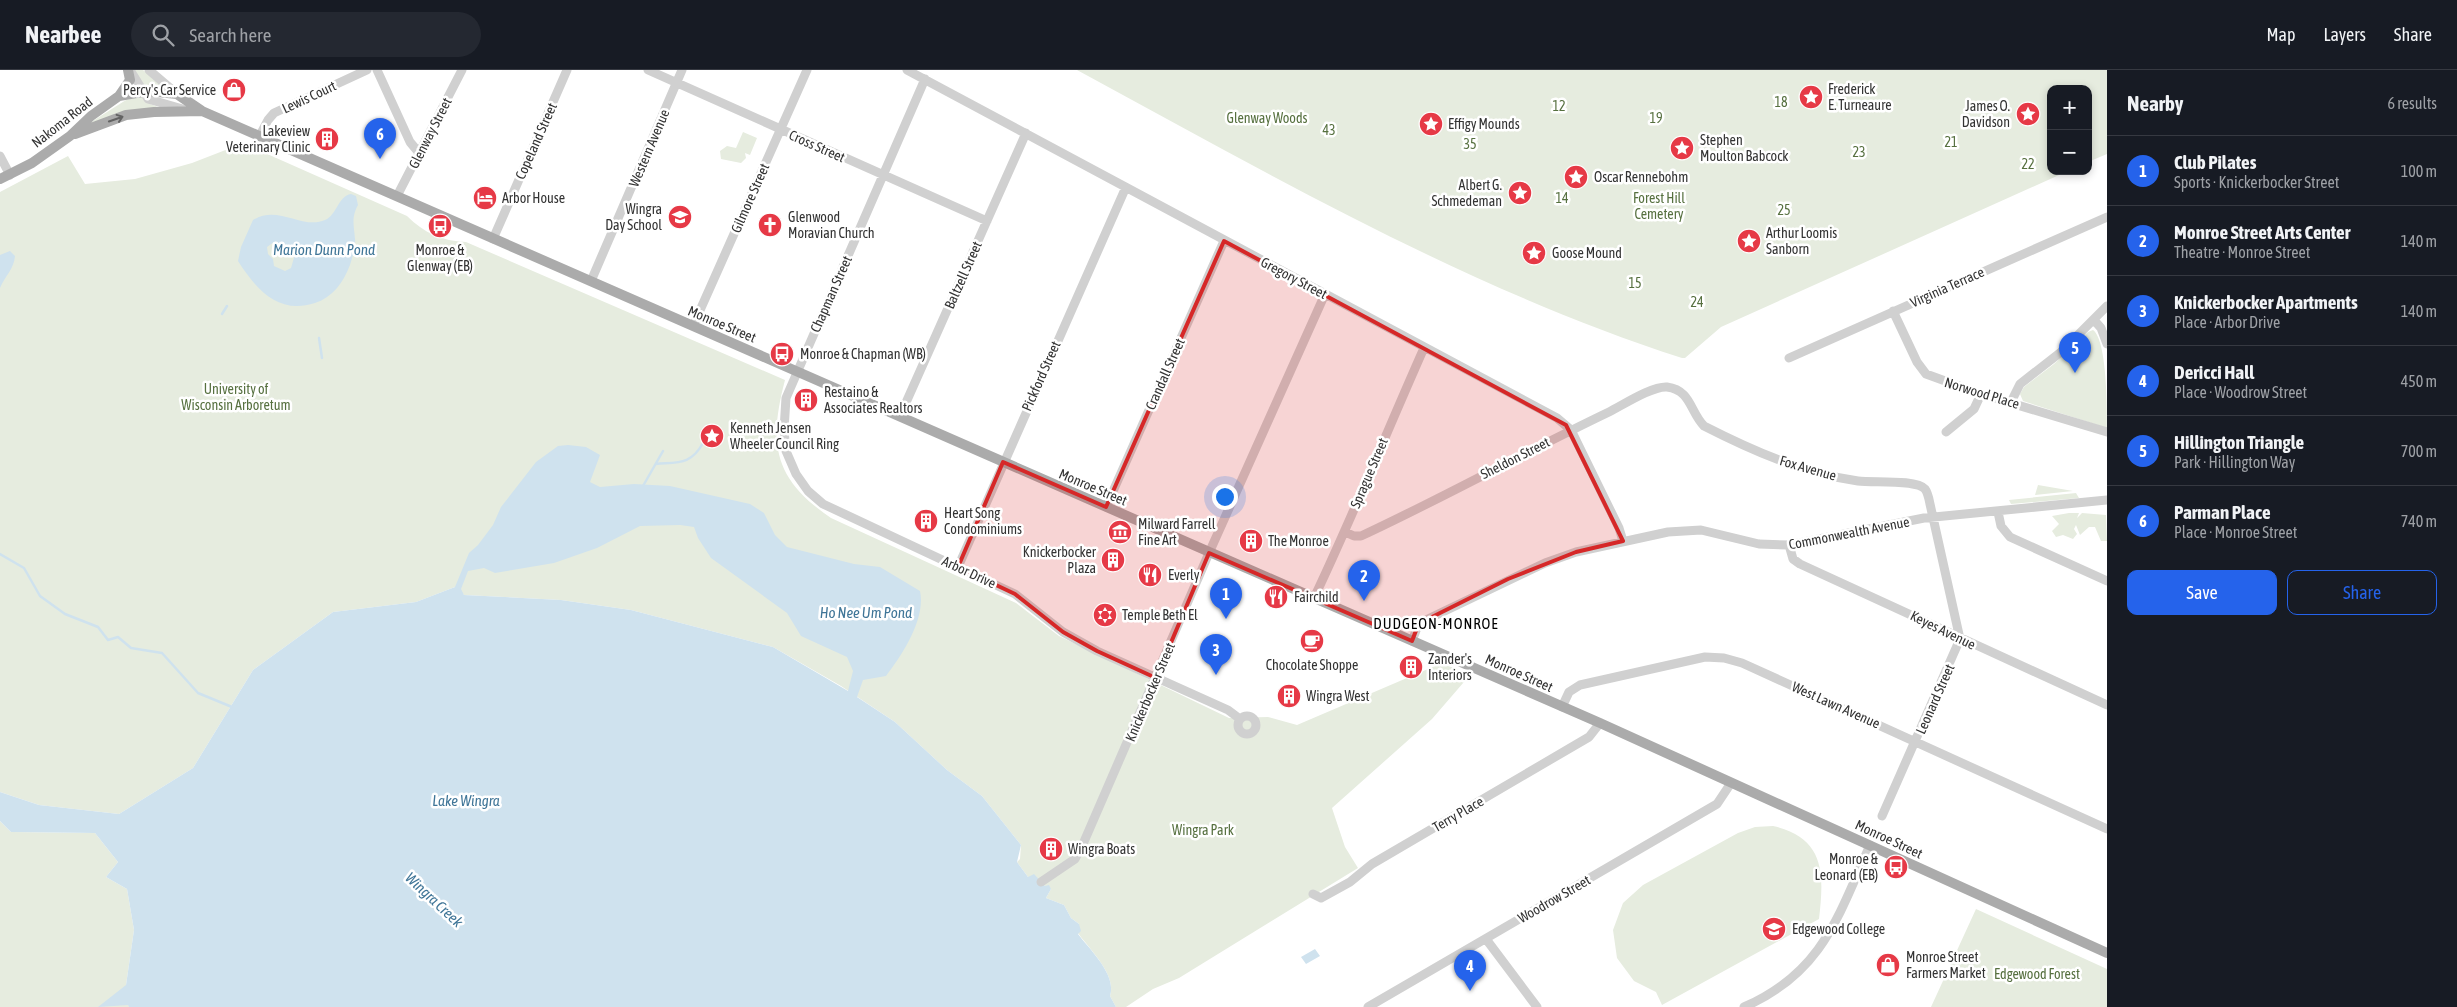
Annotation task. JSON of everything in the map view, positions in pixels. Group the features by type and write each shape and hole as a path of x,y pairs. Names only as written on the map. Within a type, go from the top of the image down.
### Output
{"main road":[{"path":"119,96 130,80 129,70"},
{"path":"142,92 177,94"},
{"name":"Nakoma Road","path":"5,177 32,163 70,136 91,116 119,96 142,92"},
{"name":"Monroe Street","path":"177,94 202,111 1600,723 2107,953"},
{"name":"Monroe Street","path":"70,136 126,116 154,112 202,111"}],"street":[{"path":"129,70 142,92"},
{"path":"149,70 177,94"},
{"name":"Lewis Court","path":"260,135 268,120 274,114 367,70"},
{"path":"377,70 410,142 420,154"},
{"name":"Glenway Street","path":"397,196 462,70"},
{"name":"Copeland Street","path":"493,239 567,70"},
{"name":"Cross Street","path":"648,70 987,221"},
{"name":"Western Avenue","path":"591,281 682,70"},
{"name":"Gilmore Street","path":"693,326 807,70"},
{"name":"Gregory Street","path":"907,70 1557,418 1571,430 1619,528 1623,541"},
{"name":"Chapman Street","path":"797,371 925,79"},
{"name":"Monroe Street","path":"142,92 153,102 191,112"},
{"name":"Baltzell Street","path":"900,416 1026,133"},
{"path":"0,156 5,177"},
{"name":"Pickford Street","path":"958,566 1126,187"},
{"name":"Virginia Terrace","path":"1788,358 2107,217"},
{"name":"Crandall Street","path":"1106,507 1224,241"},
{"name":"Knickerbocker Street","path":"1041,882 1075,860 1325,294"},
{"path":"2011,402 2020,384 2061,352 2107,306"},
{"name":"Norwood Place","path":"1893,311 1917,362 1926,374 1981,394 2107,432"},
{"path":"2094,320 2103,331 2107,344"},
{"name":"Sprague Street","path":"1314,598 1345,532 1355,502 1424,348"},
{"name":"Arbor Drive","path":"797,371 786,398 784,430 786,451 790,463 808,491 838,512 1015,594 1063,632 1080,642 1228,710 1240,719"},
{"name":"Sheldon Street","path":"1345,532 1354,536 1361,536 1571,430 1659,388 1670,388 1686,395"},
{"path":"1946,432 1974,409 1981,394"},
{"name":"Fox Avenue","path":"1686,395 1696,418 1704,426 1780,461 1813,472 1856,480 1912,484 1921,487 1928,495 1933,517"},
{"name":"Commonwealth Avenue","path":"1412,641 1417,628 1428,619 1508,579 1576,552 1623,541 1668,532 1693,530 1722,533 1758,544 1789,545 1933,517 2107,500"},
{"path":"1998,512 2001,526 2010,537 2107,581"},
{"path":"1933,517 1960,639"},
{"name":"Keyes Avenue","path":"1789,545 1796,562 2107,705"},
{"name":"Leonard Street","path":"1882,816 1960,639"},
{"name":"West Lawn Avenue","path":"1562,707 1569,692 1580,685 1705,656 1742,663 2107,829"},
{"name":"Terry Place","path":"1313,894 1320,898 1350,882 1372,864 1589,737 1600,723"},
{"name":"Woodrow Street","path":"1368,1007 1717,804 1731,783"},
{"path":"1744,1007 1766,998 1808,964 1835,923 1870,845"},
{"path":"1486,939 1537,1007"}],"highlighted area":[{"path":"1224,241 1566,425 1623,541 1576,552 1508,579 1428,619 1417,628 1412,641 1209,553 1156,678 1097,651 1063,632 1015,594 958,567 1003,462 1106,507"}],"green space":[{"path":"133,70 143,70 166,88 144,88"},
{"name":"Forest Hill Cemetery","path":"1077,70 2107,70 2107,154 2092,160 2092,85 2047,85 2047,175 2059,175 1721,327 1685,358 1603,330 1525,299 1448,265 1298,190"},
{"path":"141,96 150,104 158,107 88,124 126,100"},
{"path":"743,132 757,138 750,155 745,153 746,158 741,163 721,159 720,151 727,146 736,148"},
{"name":"University of Wisconsin Arboretum","path":"241,144 407,216 420,227 434,235 449,240 466,242 785,380 777,424 777,442 780,459 797,489 812,504 831,518 1016,603 1059,636 1229,718 1268,717 1297,725 1442,663 1470,675 1432,719 1332,808 1345,847 1358,868 1179,978 1153,989 1126,1007 1116,1007 1110,996 1110,980 1106,971 1078,933 1079,924 1071,918 1064,905 1046,898 1051,889 1028,877 1017,862 1020,859 1021,845 982,796 947,770 895,722 841,686 773,647 631,610 561,600 464,595 455,587 416,602 333,612 253,670 193,768 119,814 39,805 0,792 0,192 68,156 85,184 135,179 192,163"},
{"path":"2093,330 2098,336 2104,360 2107,428 2023,401 2020,394 2024,387 2054,364 2088,332"},
{"path":"2038,485 2073,491 2035,495"},
{"path":"2076,493 2079,498 2011,504 2009,500"},
{"path":"2079,513 2077,518 2082,513 2106,515 2107,541 2101,541 2095,527 2089,527 2080,535 2076,525 2074,529 2077,534 2073,539 2063,535 2056,537 2052,531 2059,524 2052,516"},
{"path":"0,821 11,832 95,833 118,862 106,877 127,889 134,930 126,985 129,1007 0,1007"},
{"path":"1773,826 1803,839 1812,849 1818,860 1821,873 1819,919 1662,1005 1656,992 1634,981 1617,958 1613,930 1623,903 1643,885 1738,833 1755,827"},
{"name":"Edgewood Forest","path":"1976,909 2107,969 2107,1007 1931,1007"}],"water":[{"name":"Marion Dunn Pond","path":"347,195 356,196 358,205 354,218 355,245 350,265 337,288 327,297 315,303 302,306 279,302 269,297 252,281 238,261 241,247 253,220 262,216 272,215 308,222 325,220 329,218","holes":["274,242 293,246 296,251 291,268 285,271 274,266 267,247"]},
{"path":"10,251 15,256 14,261 0,288 0,255"},
{"name":"Lake Wingra","path":"558,446 586,447 600,455 590,482 600,487 634,484 670,486 750,504 764,513 775,535 787,547 854,564 880,567 920,591 921,602 916,625 899,658 886,676 863,680 857,697 895,722 947,770 982,796 1021,845 1017,862 1028,877 1034,874 1045,886 1049,885 1051,889 1046,898 1064,905 1071,918 1079,924 1081,931 1078,934 1106,971 1110,980 1110,996 1116,1007 129,1007 128,1005 98,1007 126,985 134,930 127,889 106,877 118,862 95,833 11,832 0,821 0,792 39,805 119,814 193,768 253,670 333,612 416,602 455,587 469,553 478,545 493,525 501,507 536,462","holes":["680,525 694,527 698,538 711,558 787,613 801,636 847,657 853,671 848,691 773,647 631,610 561,600 464,595 461,589 468,571 484,568 495,573 554,563 597,548 640,526"]},
{"path":"1315,949 1320,956 1306,964 1301,957"}],"waterway":[{"path":"222,314 227,306"},
{"path":"319,338 322,358"},
{"path":"656,464 689,459 703,443"},
{"path":"643,486 663,451"},
{"path":"0,554 24,568 40,596 65,614 98,627 108,640 118,637 131,648 162,653 198,693 232,707"}],"place":[{"name":"Percy's Car Service","path":"234,90"},
{"name":"Frederick E. Turneaure","path":"1811,97"},
{"name":"James O. Davidson","path":"2028,114"},
{"name":"Effigy Mounds","path":"1431,124"},
{"name":"Lakeview Veterinary Clinic","path":"327,139"},
{"name":"Stephen Moulton Babcock","path":"1682,148"},
{"name":"Parman Place","path":"380,159"},
{"name":"Oscar Rennebohm","path":"1576,177"},
{"name":"Albert G. Schmedeman","path":"1520,193"},
{"name":"Arbor House","path":"485,198"},
{"name":"Wingra Day School","path":"680,217"},
{"name":"Glenwood Moravian Church","path":"770,225"},
{"name":"Monroe & Glenway (EB)","path":"440,226"},
{"name":"Arthur Loomis Sanborn","path":"1749,241"},
{"name":"Goose Mound","path":"1534,253"},
{"name":"Monroe & Chapman (WB)","path":"782,354"},
{"name":"Hillington Triangle","path":"2075,373"},
{"name":"Restaino & Associates Realtors","path":"806,400"},
{"name":"Kenneth Jensen Wheeler Council Ring","path":"712,436"},
{"name":"Heart Song Condominiums","path":"926,521"},
{"name":"Milward Farrell Fine Art","path":"1120,532"},
{"name":"The Monroe","path":"1251,541"},
{"name":"Knickerbocker Plaza","path":"1113,560"},
{"name":"Everly","path":"1150,575"},
{"name":"Fairchild","path":"1276,597"},
{"name":"Monroe Street Arts Center","path":"1364,601"},
{"name":"Temple Beth El","path":"1105,615"},
{"name":"Club Pilates","path":"1226,619"},
{"name":"Chocolate Shoppe","path":"1312,641"},
{"name":"Zander's Interiors","path":"1411,667"},
{"name":"Knickerbocker Apartments","path":"1216,675"},
{"name":"Wingra West","path":"1289,696"},
{"name":"Wingra Boats","path":"1051,849"},
{"name":"Monroe & Leonard (EB)","path":"1896,867"},
{"name":"Edgewood College","path":"1774,929"},
{"name":"Monroe Street Farmers Market","path":"1888,965"},
{"name":"Dericci Hall","path":"1470,991"}],"district":[{"name":"DUDGEON-MONROE","path":"1436,624"}],"park label":[{"name":"18","path":"1781,102"},
{"name":"12","path":"1559,106"},
{"name":"Glenway Woods","path":"1267,118"},
{"name":"19","path":"1656,118"},
{"name":"43","path":"1329,130"},
{"name":"21","path":"1951,142"},
{"name":"35","path":"1470,144"},
{"name":"23","path":"1859,152"},
{"name":"22","path":"2028,164"},
{"name":"14","path":"1562,198"},
{"name":"25","path":"1784,210"},
{"name":"15","path":"1635,283"},
{"name":"24","path":"1697,302"},
{"name":"Wingra Park","path":"1203,830"}],"water label":[{"name":"Ho Nee Um Pond","path":"866,613"},
{"name":"Wingra Creek","path":"434,900"}]}
